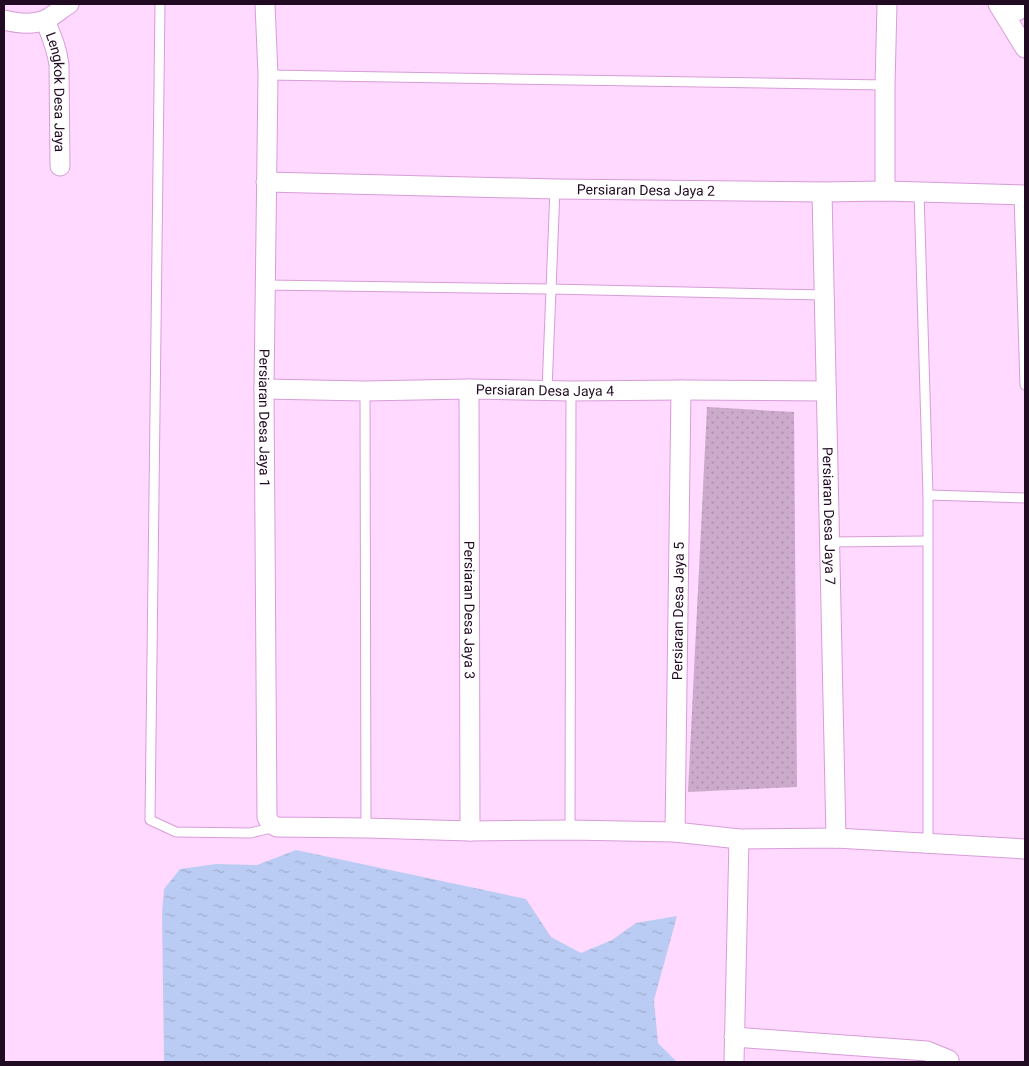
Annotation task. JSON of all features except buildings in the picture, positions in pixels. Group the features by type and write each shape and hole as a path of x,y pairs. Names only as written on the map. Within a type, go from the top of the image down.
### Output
{"street":[{"name":"Lengkok Desa Jaya","path":"4,20 26,23 45,20 69,4"},
{"name":"Persiaran Desa Jaya 1","path":"265,4 268,75 264,285 266,817 272,825 277,827"},
{"path":"885,191 887,4"},
{"path":"1025,7 1002,10 1025,48"},
{"name":"Lengkok Desa Jaya","path":"45,20 54,41 59,65 60,166"},
{"name":"Persiaran Desa Jaya 2","path":"266,182 555,189 885,191 1022,195"},
{"name":"Persiaran Desa Jaya 7","path":"822,192 836,838"},
{"name":"Persiaran Desa Jaya 4","path":"264,389 365,391 469,389 826,391"},
{"name":"Persiaran Desa Jaya 3","path":"469,389 470,831"},
{"name":"Persiaran Desa Jaya 5","path":"675,832 681,390"},
{"path":"277,827 470,831 675,832 739,839 836,838 1025,849"},
{"path":"734,1062 739,839"},
{"path":"734,1037 927,1051 949,1060"}],"lane":[{"path":"160,4 150,820 176,832 250,833 277,827"},
{"path":"268,75 885,86"},
{"path":"547,390 555,189"},
{"path":"919,192 928,495 928,844"},
{"path":"1022,195 1025,385"},
{"path":"264,285 550,288 824,295"},
{"path":"365,391 366,828"},
{"path":"570,830 571,391"},
{"path":"928,495 1025,498"},
{"path":"829,542 927,541"}],"shaded area":[{"path":"707,407 794,412 797,787 688,792"}],"water":[{"path":"296,850 526,899 551,937 581,953 612,940 636,923 677,916 654,1000 658,1043 677,1062 164,1062 162,913 164,889 180,869 216,864 257,865"}]}
